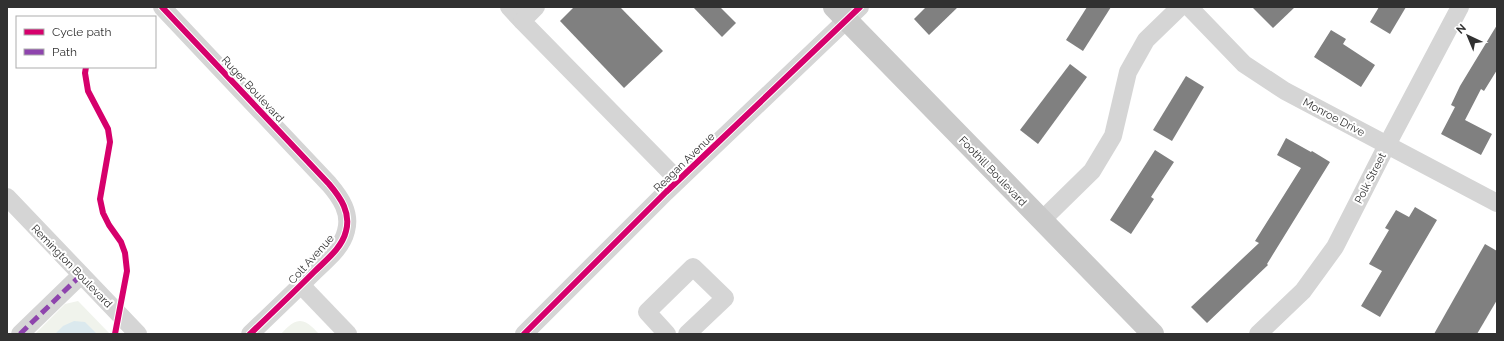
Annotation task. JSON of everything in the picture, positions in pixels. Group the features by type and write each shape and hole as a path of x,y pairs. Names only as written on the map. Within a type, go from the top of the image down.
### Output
{"main road":[{"name":"Foothill Boulevard","path":"847,11 1042,220 1153,334"}],"street":[{"name":"Ruger Boulevard","path":"162,7 330,184"},
{"path":"509,7 678,180"},
{"path":"522,20 536,7"},
{"path":"1042,220 1092,171 1112,136 1128,72 1146,40 1180,7"},
{"name":"Monroe Drive","path":"1188,7 1244,64 1285,92 1497,203"},
{"name":"Polk Street","path":"1258,334 1303,291 1335,247 1460,7"},
{"name":"Reagan Avenue","path":"524,334 847,11"},
{"name":"Colt Avenue","path":"250,334 301,286 341,244 346,232 347,220 345,208 340,196 330,184"},
{"name":"Remington Boulevard","path":"7,197 138,334"},
{"path":"667,334 647,312 693,267 725,298 688,334"},
{"path":"20,334 81,275"},
{"path":"301,286 348,334"}],"shaded area":[{"path":"78,301 110,334 35,334 65,304"},
{"path":"74,321 85,322 97,334 55,334 63,326"},
{"path":"300,321 308,324 319,334 281,334 292,324"}],"building":[{"path":"574,7 620,7 663,51 624,88 560,21"},
{"path":"693,7 720,7 736,23 722,37"},
{"path":"926,7 958,7 929,35 914,19"},
{"path":"1087,7 1111,7 1083,51 1066,40"},
{"path":"1252,7 1295,7 1273,28"},
{"path":"1379,7 1406,7 1390,34 1370,22"},
{"path":"1497,25 1497,70 1484,91 1481,89 1465,120 1492,134 1481,155 1441,134 1455,107 1451,105 1460,86"},
{"path":"1331,30 1346,39 1343,44 1375,65 1361,87 1314,57"},
{"path":"1070,64 1087,77 1038,144 1020,130"},
{"path":"1186,76 1204,87 1172,141 1153,130"},
{"path":"1286,138 1330,162 1267,264 1268,265 1207,323 1191,307 1259,243 1255,241 1301,168 1277,155"},
{"path":"1155,150 1174,162 1151,197 1154,199 1131,234 1110,220"},
{"path":"1415,207 1437,220 1380,317 1361,306 1382,271 1369,264 1389,230 1385,228 1396,210 1409,217"},
{"path":"1485,244 1497,251 1497,300 1477,334 1434,334"}],"marked path":[{"path":"20,334 81,275"}],"cycle path":[{"path":"162,7 329,184 341,200 346,212 346,231 341,243 328,258 250,334"},
{"path":"524,334 666,192 860,7"},
{"path":"86,68 85,73 88,91 108,129 110,142 100,199 103,213 109,225 121,242 125,253 127,271 115,334"}]}
